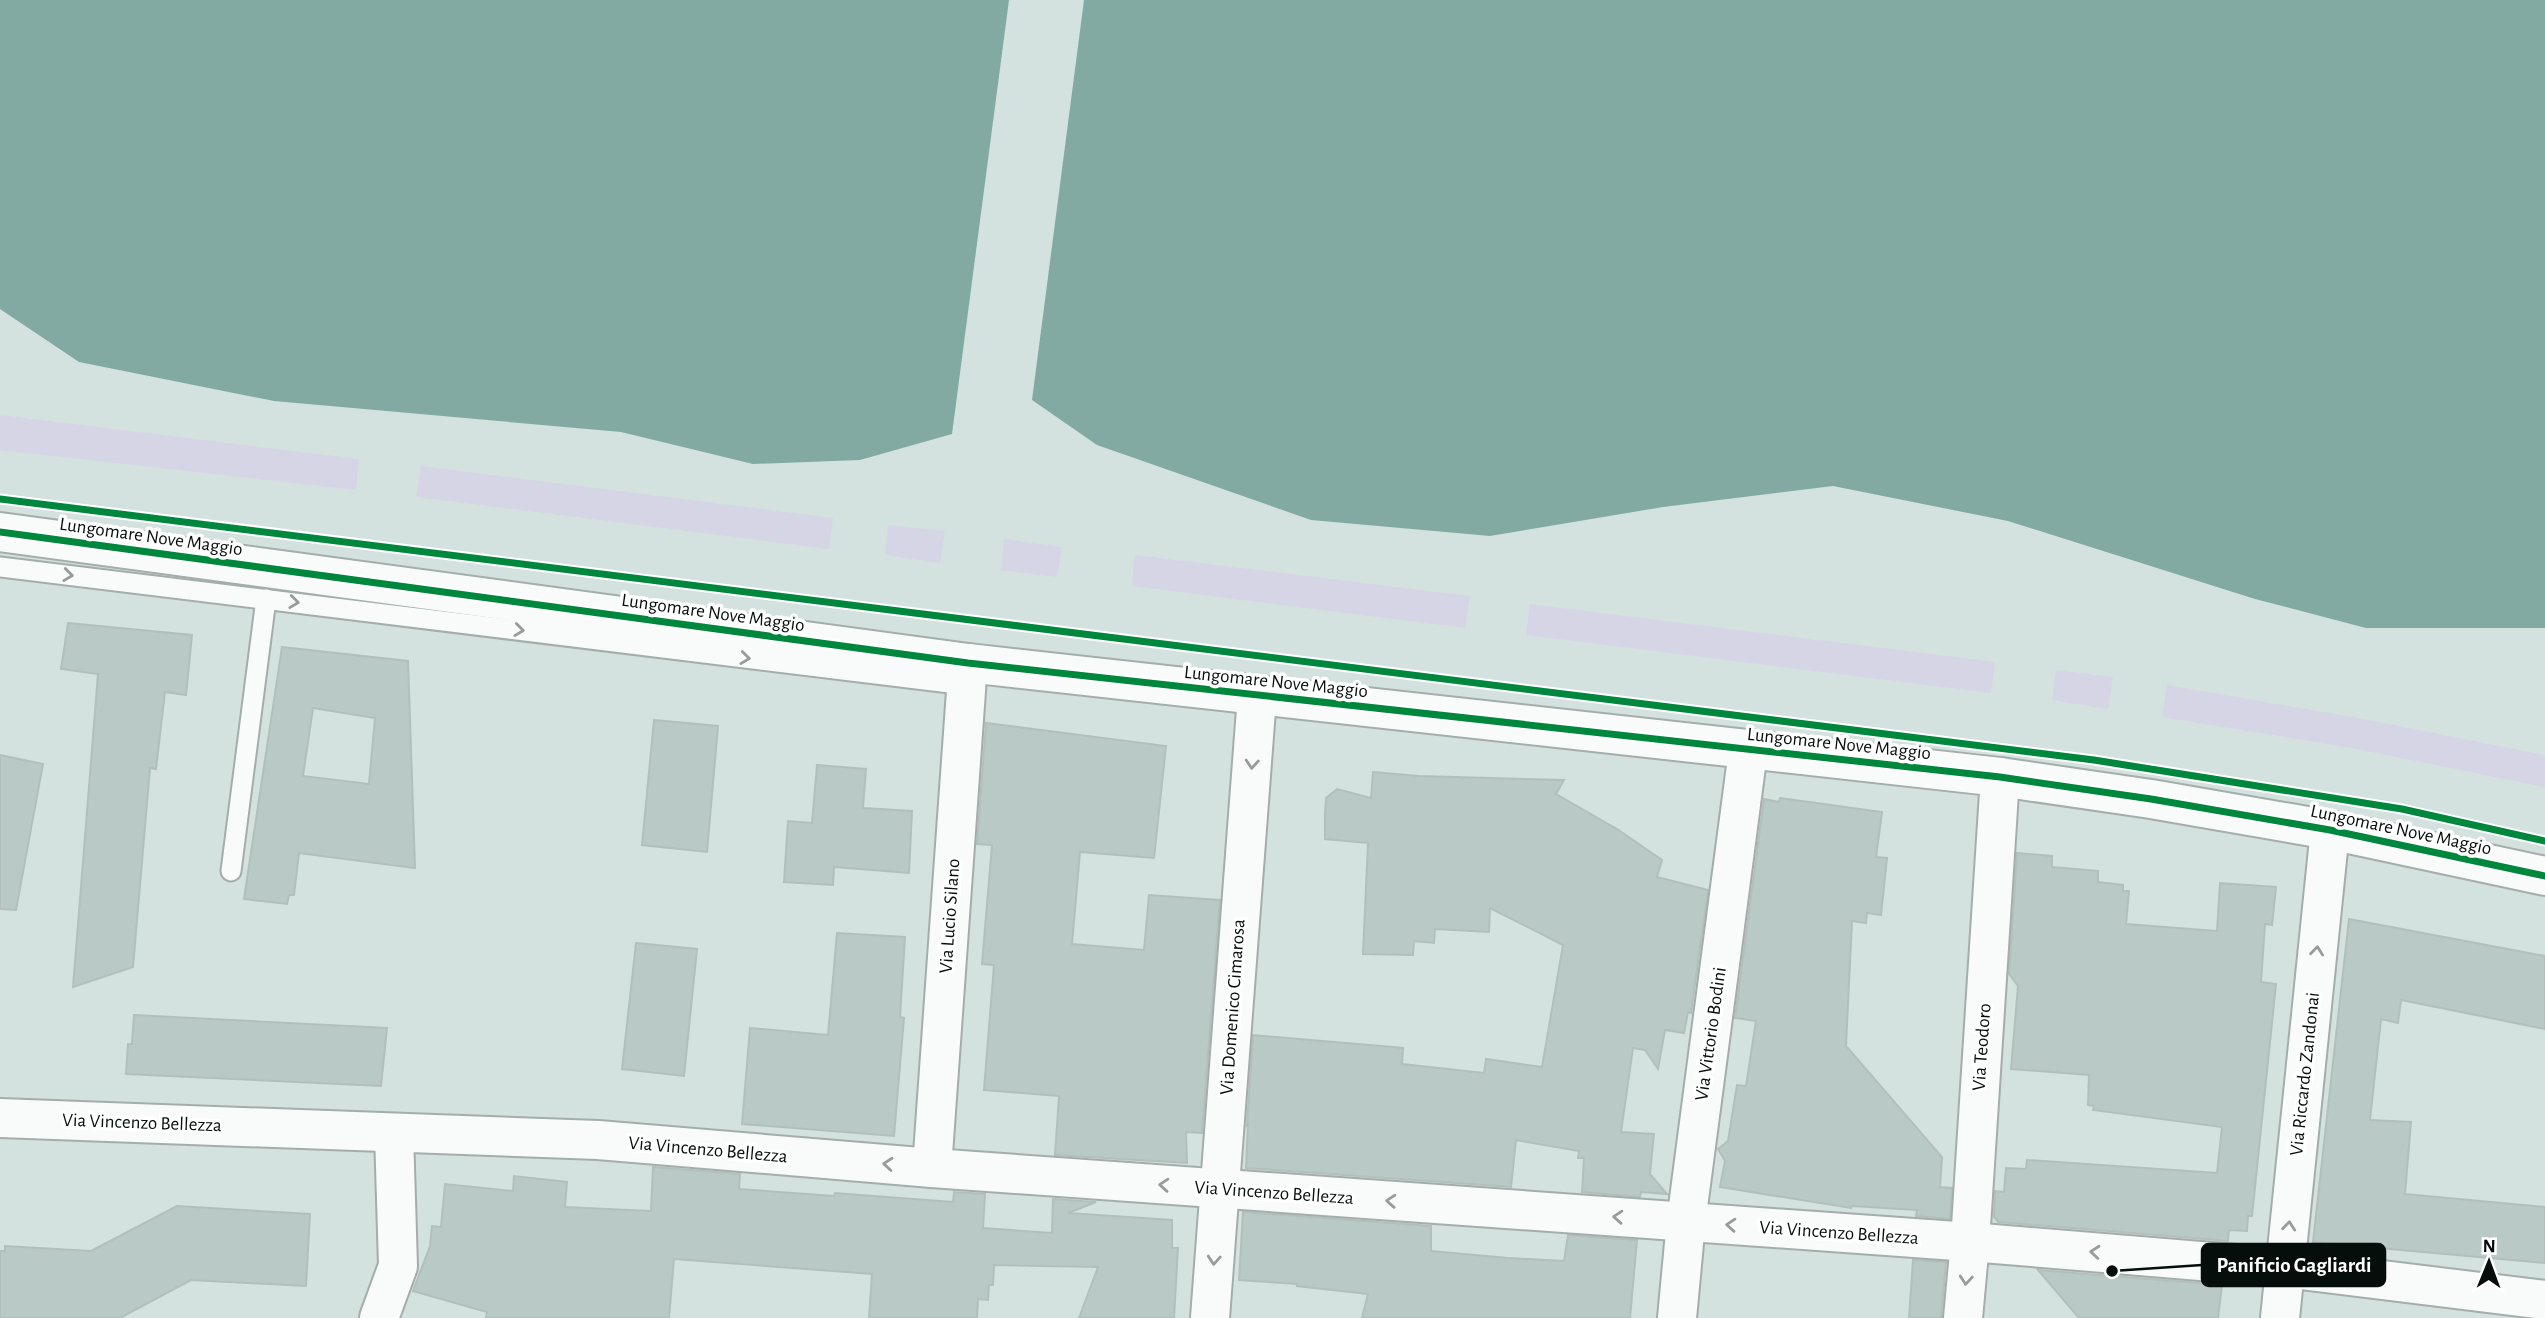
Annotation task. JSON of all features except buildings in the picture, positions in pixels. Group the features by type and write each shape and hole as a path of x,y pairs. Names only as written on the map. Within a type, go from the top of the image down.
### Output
{"street":[{"name":"Lungomare Nove Maggio","path":"0,532 967,674 1257,696 2000,777 2151,799 2330,830 2545,876"},
{"name":"Via Lucio Silano","path":"932,1168 967,674"},
{"name":"Via Domenico Cimarosa","path":"1210,1318 1257,696"},
{"name":"Via Vittorio Bodini","path":"1677,1318 1686,1222 1748,751"},
{"name":"Via Teodoro","path":"1963,1318 2000,777"},
{"name":"Via Riccardo Zandonai","path":"2280,1318 2330,830"},
{"name":"Via Vincenzo Bellezza","path":"0,1118 598,1140 932,1168 1970,1242 2285,1268 2545,1300"},
{"path":"379,1318 398,1266 394,1133"}],"lane":[{"path":"0,567 266,599 967,674"},
{"path":"231,871 266,599"}],"shaded area":[{"path":"0,0 1009,0 952,434 860,460 753,464 621,432 274,401 79,362 0,309"},
{"path":"1084,0 2545,0 2545,628 2366,628 2255,599 2008,521 1833,486 1663,507 1490,536 1311,520 1097,445 1032,400"},
{"path":"0,415 359,459 356,490 0,450"},
{"path":"421,466 833,518 829,549 416,497"},
{"path":"888,525 945,531 940,563 885,555"},
{"path":"1004,539 1062,547 1057,577 1001,570"},
{"path":"1135,555 1470,596 1465,628 1132,586"},
{"path":"1530,604 1995,662 1991,693 1526,635"},
{"path":"2056,670 2113,677 2108,709 2052,700"},
{"path":"2167,685 2358,718 2545,755 2545,787 2352,748 2162,717"}],"cycle path":[{"path":"0,499 2094,760 2402,809 2545,841"},
{"path":"0,532 968,663 2000,777 2151,799 2330,830 2545,876"}],"place":[{"name":"Panificio Gagliardi","path":"2112,1271"}]}
